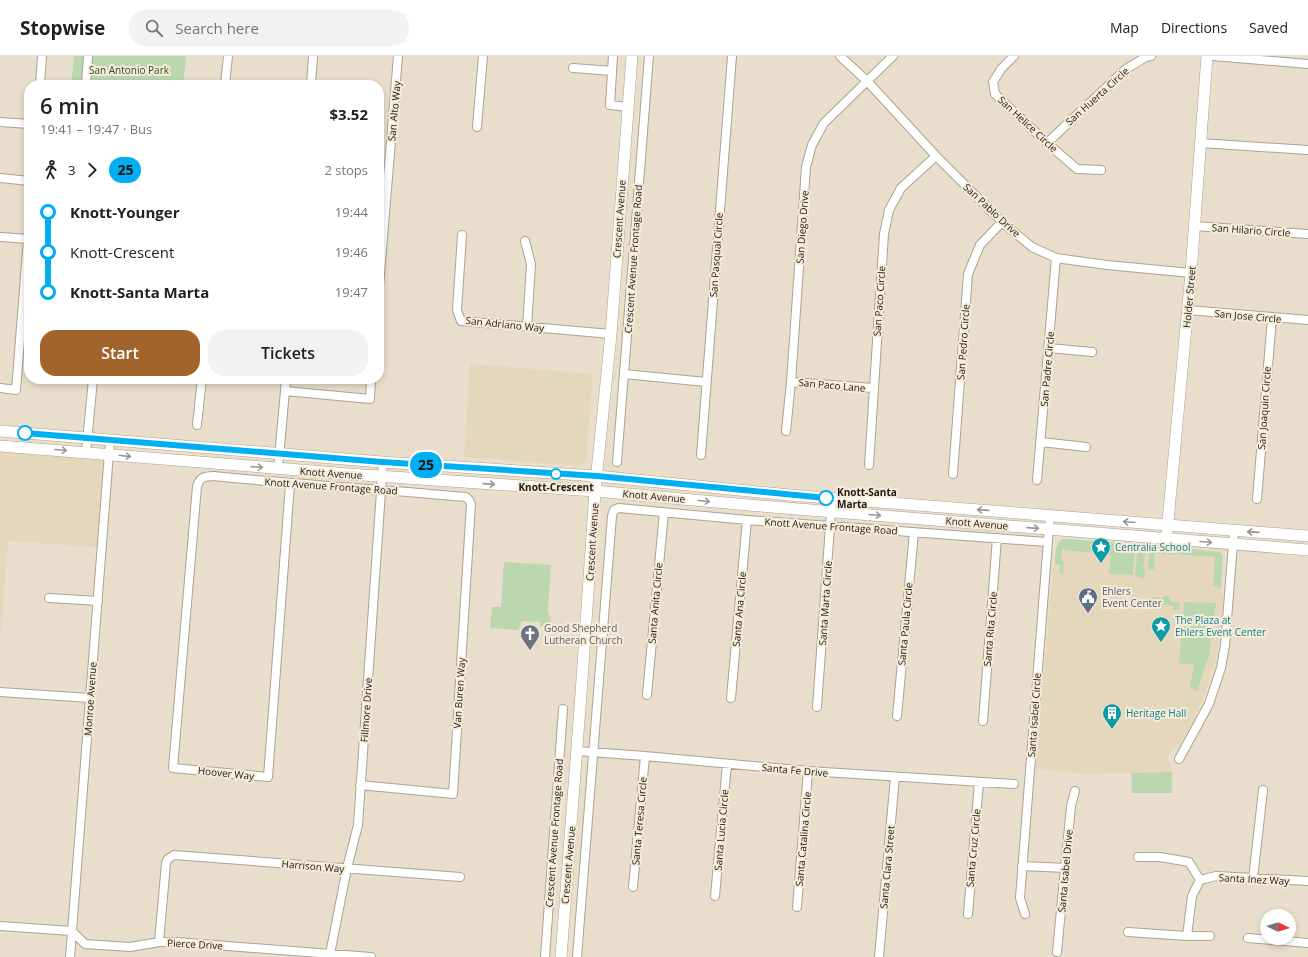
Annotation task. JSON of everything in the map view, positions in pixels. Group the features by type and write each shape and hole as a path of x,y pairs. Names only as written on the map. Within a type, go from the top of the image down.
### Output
{"main road":[{"name":"Crescent Avenue","path":"561,957 595,491 611,334 632,56"},
{"name":"Holder Street","path":"1167,539 1188,310 1207,56"},
{"name":"Knott Avenue","path":"0,431 383,462 597,476 832,498 1308,536"},
{"name":"Knott Avenue","path":"0,446 278,469 595,491 831,512 1308,550"},
{"path":"467,482 469,468"}],"street":[{"path":"40,80 42,56"},
{"path":"86,80 88,56"},
{"path":"226,80 228,56"},
{"path":"312,80 314,56"},
{"name":"San Alto Way","path":"384,225 398,56"},
{"path":"477,128 483,56"},
{"path":"613,56 610,104 628,107"},
{"name":"Crescent Avenue Frontage Road","path":"617,462 649,56"},
{"name":"San Pasqual Circle","path":"701,455 732,56"},
{"name":"San Pablo Drive","path":"840,56 867,81 936,156 1002,222 1032,247 1056,258 1107,265 1191,273"},
{"name":"San Diego Drive","path":"786,431 791,382 806,167 812,145 824,123 893,56"},
{"name":"San Helice Circle","path":"1014,56 1001,68 993,82 995,94 1077,169 1101,170"},
{"name":"San Huerta Circle","path":"1047,143 1126,69 1146,57 1151,56"},
{"path":"1213,56 1308,64"},
{"path":"573,68 612,71"},
{"path":"0,122 24,124"},
{"path":"1201,143 1308,150"},
{"name":"San Paco Circle","path":"869,465 884,234 889,210 901,188 936,156"},
{"path":"0,178 24,180"},
{"name":"San Pedro Circle","path":"953,474 968,274 980,245 1002,222"},
{"name":"San Hilario Circle","path":"1194,226 1308,234"},
{"name":"San Adriano Way","path":"462,235 457,310 462,321 611,334"},
{"path":"0,236 24,238"},
{"path":"525,242 531,264 527,327"},
{"name":"San Padre Circle","path":"1038,480 1050,348 1056,258"},
{"path":"0,388 16,390 24,297"},
{"name":"San Jose Circle","path":"1188,310 1308,320"},
{"name":"San Joaquin Circle","path":"1257,499 1272,318"},
{"path":"1050,348 1092,352"},
{"path":"624,374 706,382"},
{"name":"San Paco Lane","path":"791,382 873,388"},
{"path":"86,452 93,384"},
{"path":"197,425 201,384"},
{"path":"278,469 286,384"},
{"path":"285,391 370,398 371,384"},
{"name":"Monroe Avenue","path":"70,957 110,440"},
{"path":"1041,442 1086,447"},
{"name":"Fillmore Drive","path":"330,954 347,868 358,824 383,462"},
{"name":"Knott Avenue Frontage Road","path":"197,486 199,480 204,477 214,476 290,484 466,497 469,500"},
{"name":"Hoover Way","path":"197,486 173,768 268,777 290,484"},
{"name":"Santa Marta Circle","path":"817,707 832,498"},
{"name":"Van Buren Way","path":"360,785 452,794 471,504 469,500"},
{"name":"Knott Avenue Frontage Road","path":"614,510 619,508 747,520 1048,542"},
{"name":"Crescent Avenue","path":"577,957 612,516 614,510"},
{"name":"Santa Anita Circle","path":"647,695 664,512"},
{"name":"Santa Isabel Circle","path":"1025,914 1020,898 1022,866 1050,515"},
{"name":"Santa Ana Circle","path":"730,698 747,520"},
{"path":"1179,759 1208,704 1221,668 1225,645 1234,531"},
{"name":"Santa Paula Circle","path":"897,716 914,532"},
{"name":"Santa Rita Circle","path":"983,721 998,538"},
{"path":"49,598 98,601"},
{"path":"0,692 90,698"},
{"name":"Crescent Avenue Frontage Road","path":"545,957 564,709"},
{"name":"Santa Fe Drive","path":"577,751 808,771 1014,784"},
{"name":"Santa Teresa Circle","path":"633,887 645,756"},
{"name":"Santa Lucia Circle","path":"715,896 726,764"},
{"name":"Santa Catalina Circle","path":"797,907 808,771"},
{"name":"Santa Clara Street","path":"879,957 895,777"},
{"name":"Santa Cruz Circle","path":"968,914 979,782"},
{"path":"1253,878 1263,790"},
{"name":"Santa Isabel Drive","path":"1057,952 1071,806 1075,791"},
{"name":"Harrison Way","path":"159,942 166,858 171,856 178,855 460,877"},
{"path":"1138,857 1160,857 1189,862 1200,880 1192,896 1187,936"},
{"path":"1022,866 1066,868"},
{"name":"Santa Inez Way","path":"1200,880 1216,876 1308,881"},
{"path":"0,926 72,931"},
{"name":"Pierce Drive","path":"72,931 85,944 130,946 159,942 176,942 289,954 330,954 371,957"},
{"path":"1128,932 1210,936"},
{"path":"1248,938 1308,943"}],"shaded area":[{"path":"470,364 593,374 586,460 583,464 579,466 464,457"},
{"path":"0,450 103,458 97,547 8,541 0,640"},
{"name":"Ehlers Event Center","path":"1063,539 1219,551 1223,554 1221,590 1223,600 1217,654 1206,691 1195,719 1181,743 1169,752 1168,760 1173,769 1171,772 1082,774 1036,768 1053,566 1055,564 1057,546 1059,541"}],"green space":[{"name":"San Antonio Park","path":"74,56 186,56 184,80 72,80"},
{"path":"1063,539 1135,545 1133,575 1109,574 1111,554 1062,550 1061,560 1064,561 1063,574 1059,573 1060,565 1055,564 1056,550 1058,544"},
{"path":"1138,545 1141,545 1140,550 1145,554 1143,568 1145,569 1145,577 1143,578 1135,576"},
{"path":"1150,545 1219,552 1223,557 1221,588 1213,586 1215,557 1155,553 1154,570 1148,569"},
{"path":"504,562 551,565 548,611 551,617 550,627 540,626 541,622 522,621 518,630 490,628 492,607 501,607"},
{"path":"1164,596 1169,596 1170,601 1180,603 1179,610 1174,610 1174,606 1148,603 1148,597 1162,598"},
{"path":"1184,602 1216,603 1209,655 1197,691 1190,687 1194,665 1179,663"},
{"path":"1172,772 1172,793 1132,793 1131,773"}],"bus line":[{"name":"25","path":"25,433 382,462 597,476 826,498"}],"place":[{"name":"Knott-Crescent","path":"556,474"},
{"name":"Knott-Santa Marta","path":"826,498"},
{"name":"Centralia School","path":"1101,564"},
{"name":"Ehlers Event Center","path":"1088,614"},
{"name":"The Plaza at Ehlers Event Center","path":"1161,643"},
{"name":"Good Shepherd Lutheran Church","path":"530,651"},
{"name":"Heritage Hall","path":"1112,730"}]}
